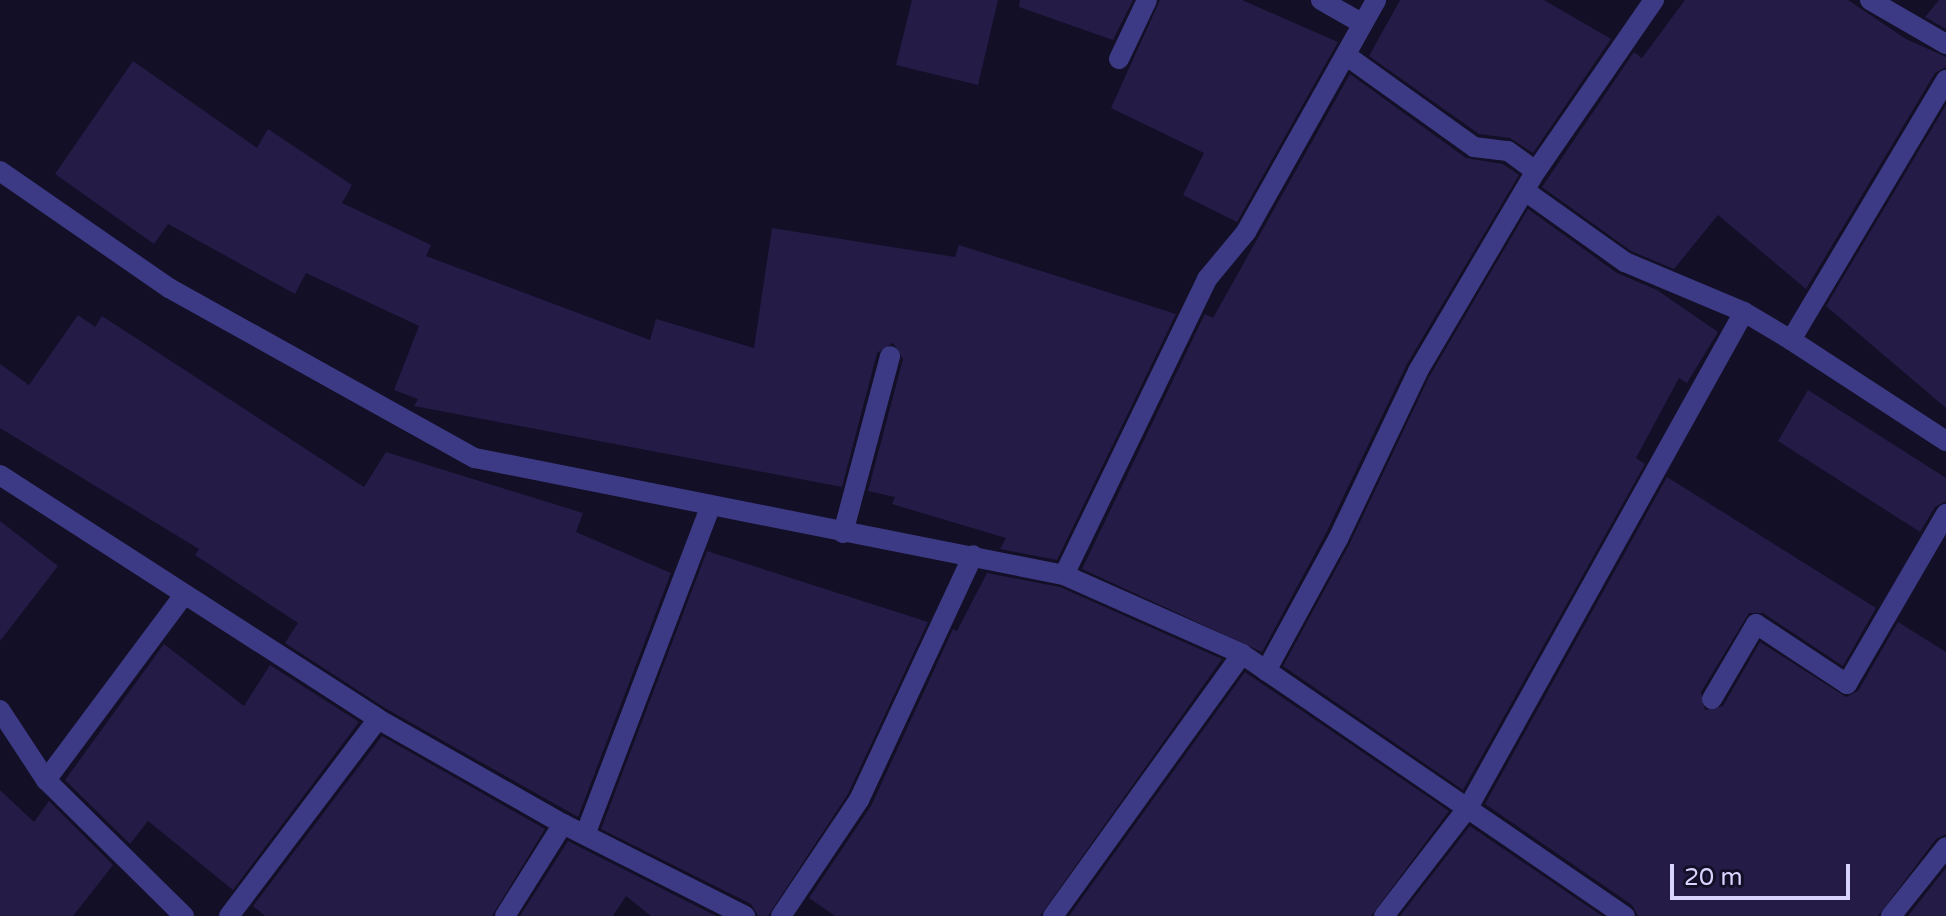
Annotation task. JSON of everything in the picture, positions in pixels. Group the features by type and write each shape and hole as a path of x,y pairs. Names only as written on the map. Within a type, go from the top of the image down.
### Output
{"street":[{"path":"1119,59 1147,0"},
{"path":"1321,0 1363,24"},
{"path":"1064,575 1207,279 1246,232 1376,0"},
{"path":"1266,671 1338,539 1418,371 1536,171 1654,0"},
{"path":"1870,0 1946,44"},
{"path":"1347,56 1474,147 1508,151 1536,171"},
{"path":"1791,340 1946,80"},
{"path":"0,171 169,288 475,458 710,508 973,555 1064,575 1242,654 1469,806 1625,916"},
{"path":"1525,191 1625,262 1744,312 1946,441"},
{"path":"1384,916 1469,806 1744,312"},
{"path":"843,533 890,356"},
{"path":"0,475 183,596 378,719 563,824 745,916"},
{"path":"585,835 710,508"},
{"path":"1712,699 1756,624 1847,684 1938,546 1946,514"},
{"path":"781,916 859,800 973,555"},
{"path":"46,780 183,596"},
{"path":"1053,916 1242,654"},
{"path":"0,710 46,780 184,916"},
{"path":"229,916 378,719"},
{"path":"505,916 563,824"},
{"path":"1891,916 1946,847"}],"building":[{"path":"912,0 998,0 978,85 896,65"},
{"path":"1020,0 1133,0 1113,40 1019,7"},
{"path":"1160,0 1242,0 1338,42 1237,222 1183,195 1204,153 1111,108"},
{"path":"1400,0 1544,0 1611,39 1533,153 1510,138 1479,134 1369,56"},
{"path":"1685,0 1848,0 1906,39 1946,57 1946,67 1935,73 1806,289 1718,215 1674,269 1631,251 1542,187 1634,52 1642,58"},
{"path":"1939,0 1946,0 1946,29 1925,17"},
{"path":"133,61 257,148 268,129 352,185 342,203 431,245 426,256 650,340 656,319 754,348 772,228 955,257 959,245 1176,314 1057,560 1000,549 1006,538 892,504 895,497 868,491 903,359 893,343 877,353 842,487 414,406 418,399 394,390 419,326 306,273 295,294 168,224 154,244 55,174"},
{"path":"1350,74 1466,158 1503,164 1519,175 1407,364 1326,533 1262,652 1082,569 1205,314 1213,318"},
{"path":"1946,105 1946,408 1826,306"},
{"path":"1528,209 1617,273 1657,290 1718,332 1687,383 1679,378 1636,458 1645,464 1463,790 1283,666 1349,545 1429,377"},
{"path":"78,315 95,327 102,316 364,487 386,452 583,513 576,532 671,573 578,817 385,708 285,643 298,623 195,555 199,549 0,428 0,364 29,385"},
{"path":"1808,390 1946,478 1946,501 1935,507 1920,532 1778,441"},
{"path":"1667,477 1876,608 1843,666 1763,613 1749,613 1701,692 1705,710 1723,706 1760,642 1846,697 1858,691 1898,622 1946,652 1946,834 1936,839 1878,916 1638,916 1632,905 1485,804"},
{"path":"0,521 58,566 0,641"},
{"path":"707,551 928,622 848,794 768,916 758,916 751,904 601,829"},
{"path":"987,573 1060,587 1222,659 1040,916 835,916 809,898 871,806 953,629 957,631"},
{"path":"164,644 244,706 270,665 359,722 233,890 148,821 130,844 65,780"},
{"path":"1245,672 1449,811 1371,916 1069,916"},
{"path":"382,736 545,829 492,916 265,916 253,906"},
{"path":"0,790 34,822 49,801 113,865 73,916 0,916"},
{"path":"1470,826 1602,916 1400,916"},
{"path":"568,841 716,916 651,916 626,896 613,916 520,916"},
{"path":"1946,868 1946,916 1908,916"}]}
